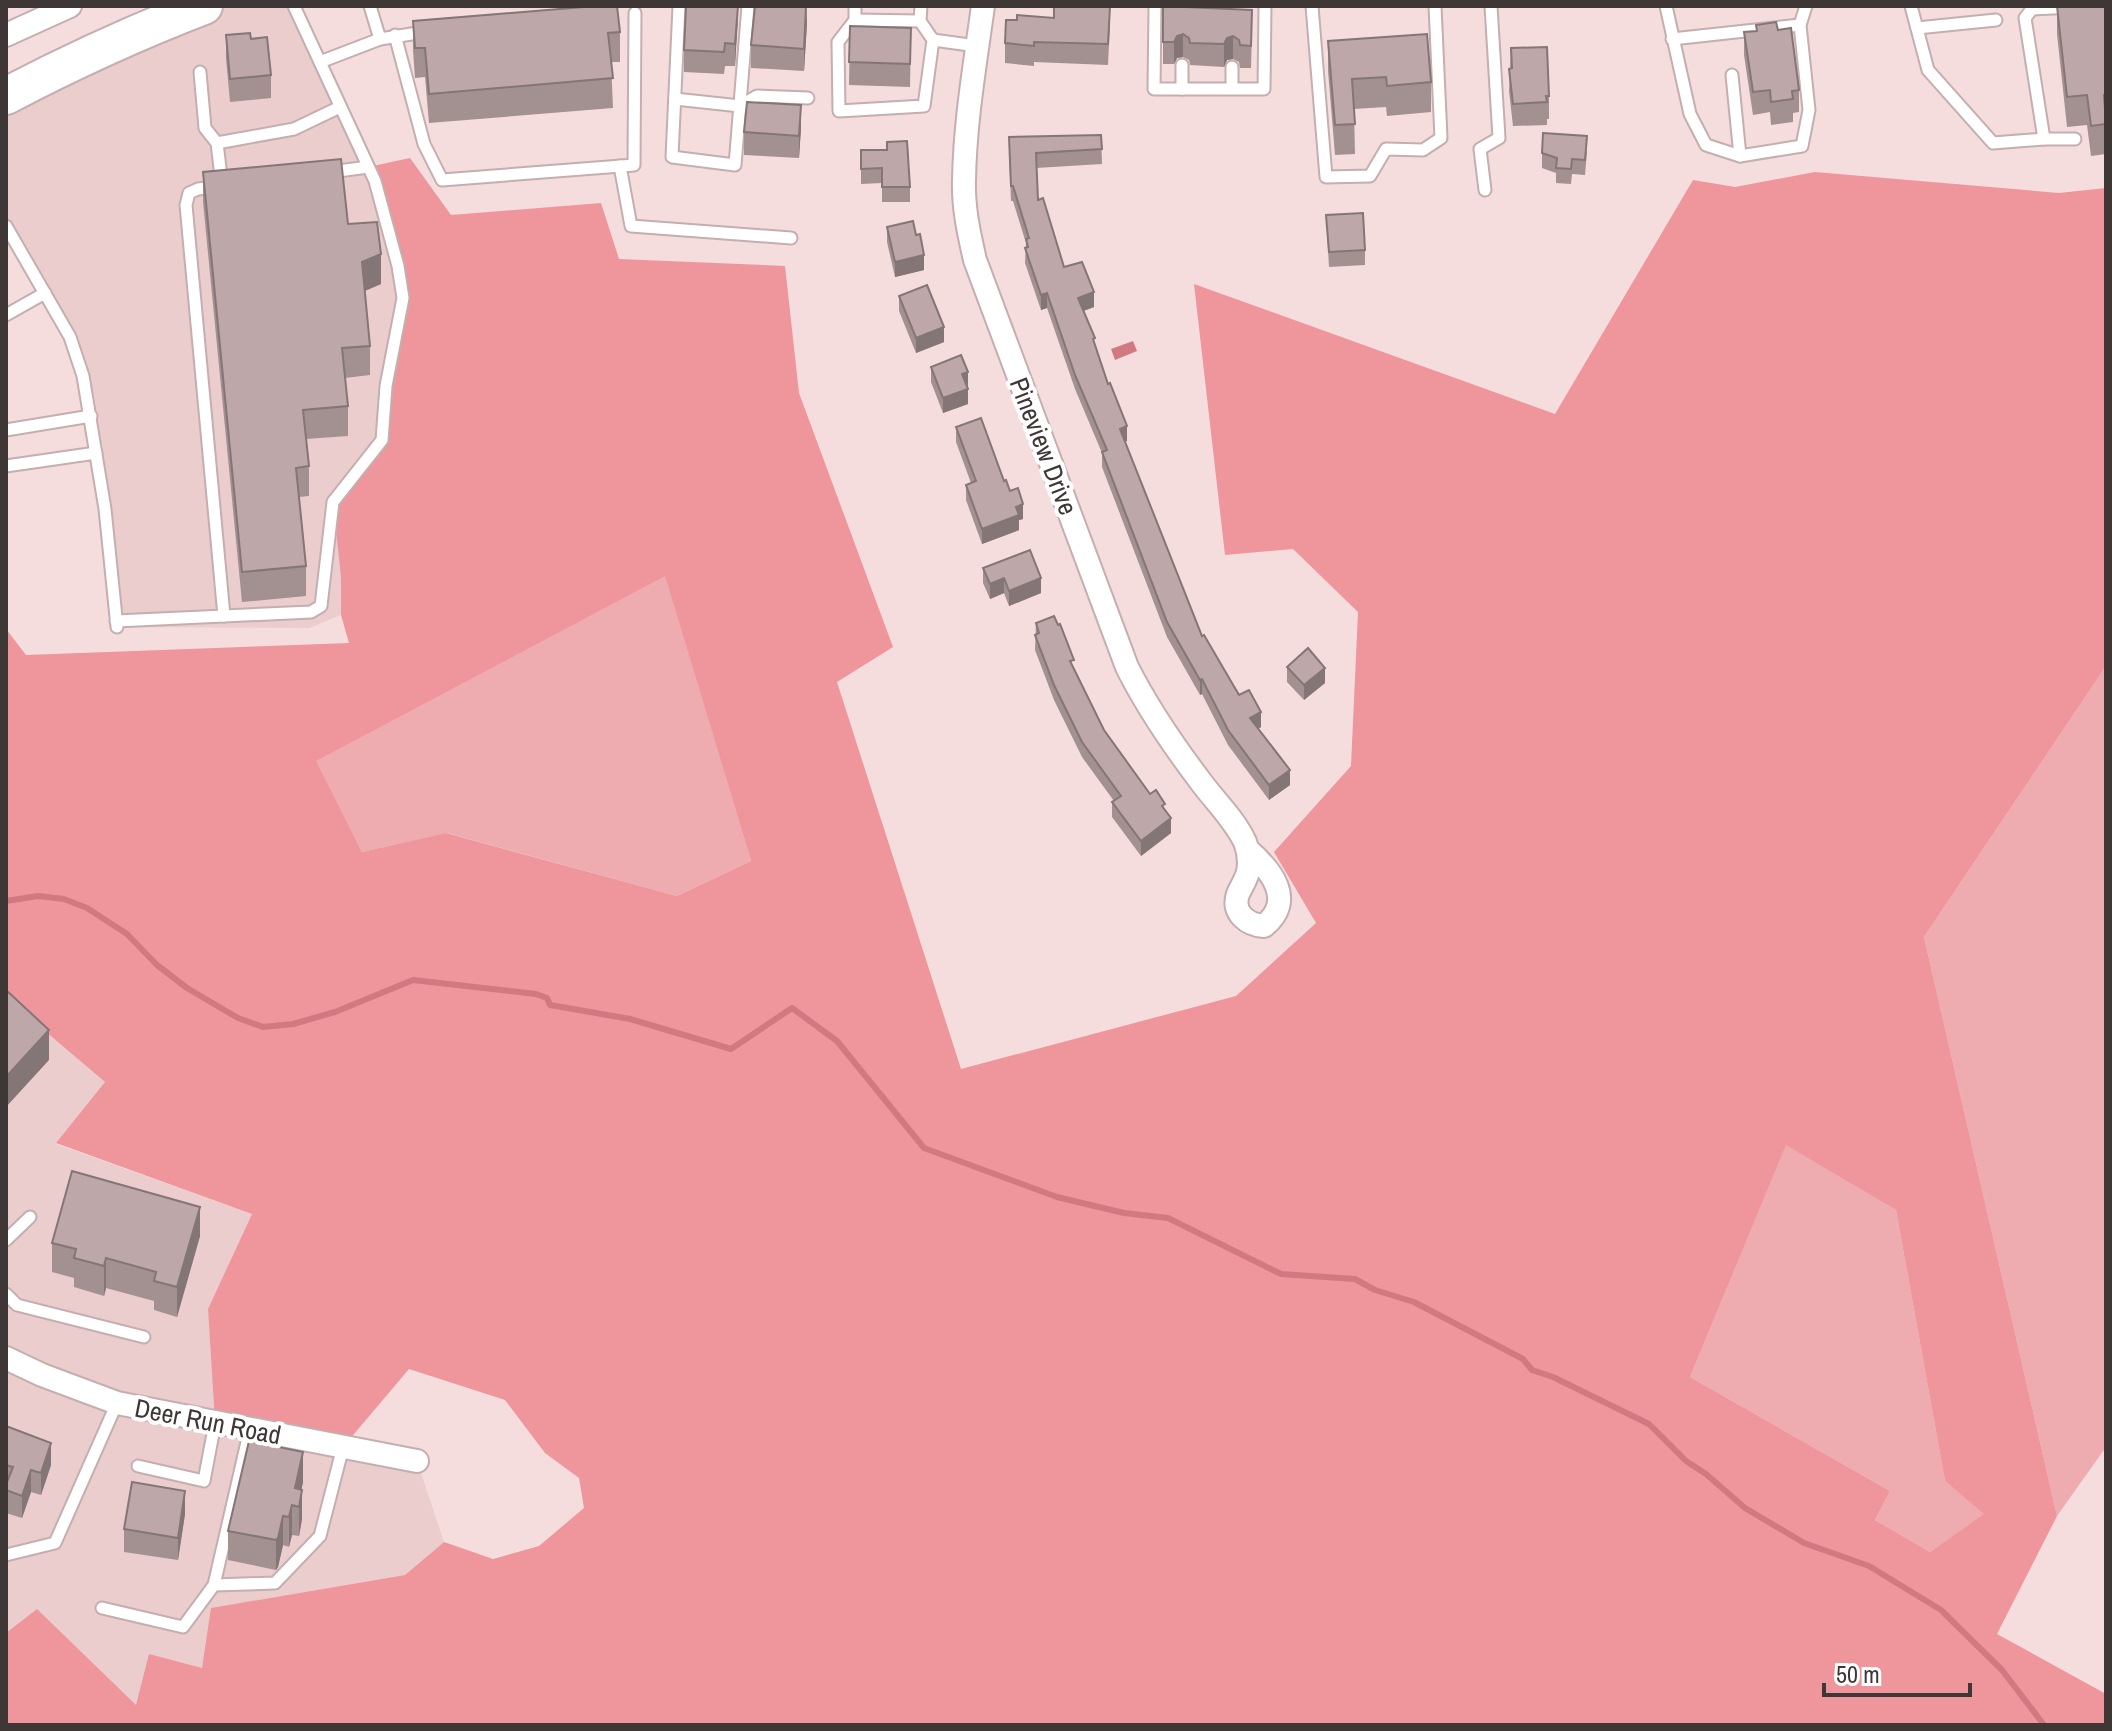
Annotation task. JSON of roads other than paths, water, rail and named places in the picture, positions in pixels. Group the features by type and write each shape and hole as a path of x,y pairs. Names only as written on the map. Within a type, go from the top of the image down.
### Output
{"main road":[{"path":"6,96 103,47 204,6"}],"street":[{"path":"6,35 70,6"},
{"name":"Pineview Drive","path":"983,6 964,182 967,221 983,285 1127,667 1153,716 1243,837 1247,849"},
{"name":"Deer Run Road","path":"6,1358 117,1403 417,1461"}],"lane":[{"path":"6,226 70,337 83,376 96,453 116,624 311,612 321,606 333,502 382,440 386,386 403,298 398,266 375,181 294,6"},
{"path":"370,6 380,39"},
{"path":"679,6 672,157 735,165 748,6"},
{"path":"855,6 855,20 838,42 839,111 924,106 933,40 920,21 921,6"},
{"path":"1168,19 1155,12 1154,89 1264,89 1259,22 1265,6"},
{"path":"1312,6 1326,177 1370,176 1386,149 1423,150 1441,138 1435,6"},
{"path":"1485,190 1480,149 1499,138 1491,6"},
{"path":"1666,6 1690,114 1706,145 1740,156 1802,146 1809,110 1800,25 1806,6"},
{"path":"1911,6 1928,70 1993,143 2075,139"},
{"path":"2044,139 2025,18 2032,7 2096,6"},
{"path":"395,35 424,144 442,180 634,165 635,10 620,15"},
{"path":"855,20 920,21"},
{"path":"1917,28 1996,20"},
{"path":"1672,39 1800,25"},
{"path":"320,62 395,35 440,31"},
{"path":"933,40 977,46"},
{"path":"1182,65 1182,89"},
{"path":"1232,67 1232,88"},
{"path":"200,72 205,128 217,143 222,186"},
{"path":"1732,75 1740,156"},
{"path":"675,99 740,106 757,96 808,98"},
{"path":"217,143 294,129 340,107"},
{"path":"620,166 631,226 791,238"},
{"path":"324,172 368,167"},
{"path":"224,616 186,205 189,193 198,189 237,184"},
{"path":"6,315 45,293"},
{"path":"6,430 91,416"},
{"path":"6,466 96,453"},
{"path":"6,1240 30,1217"},
{"path":"6,1294 17,1305 144,1337"},
{"path":"6,1555 55,1543 117,1403"},
{"path":"138,1466 204,1481 215,1423"},
{"path":"102,1608 183,1627 214,1585 250,1429"},
{"path":"214,1585 275,1583 320,1536 343,1447"}],"waterway":[{"path":"6,901 38,896 64,899 87,908 127,934 157,965 187,988 238,1018 263,1027 293,1024 335,1012 413,980 536,994 547,998 550,1005 630,1019 731,1049 792,1008 837,1041 924,1148 1057,1197 1124,1213 1168,1218 1281,1274 1355,1279 1375,1290 1414,1302 1523,1359 1532,1370 1553,1377 1649,1424 1686,1461 1745,1508 1804,1543 1869,1566 1941,1610 2002,1670 2044,1725"}]}
